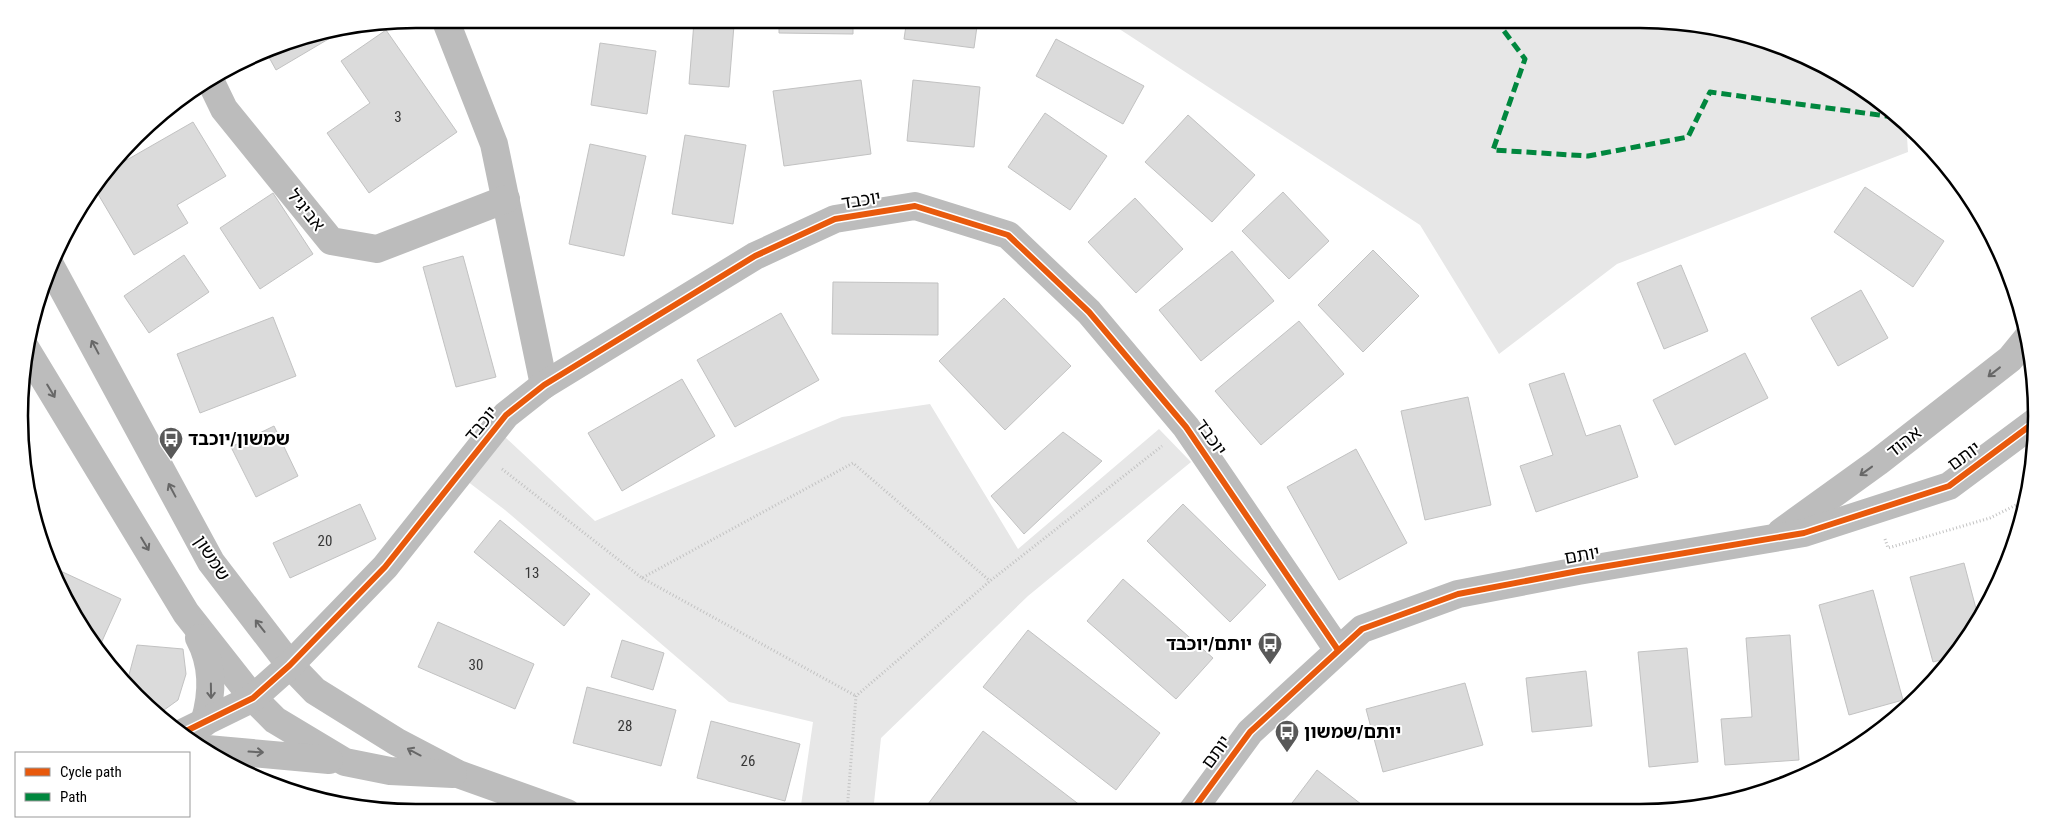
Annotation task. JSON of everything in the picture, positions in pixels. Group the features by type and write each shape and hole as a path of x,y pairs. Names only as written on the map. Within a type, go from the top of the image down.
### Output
{"street":[{"path":"449,28 494,144 544,385"},
{"name":"אביגיל","path":"213,86 224,109 330,241 377,249 506,199"},
{"name":"יוכבד","path":"197,735 253,698 290,665 385,568 506,415 544,385 755,256 835,219 915,206 1008,235 1089,312 1186,427 1338,650"},
{"name":"שמשון","path":"55,273 211,562 290,665 315,691 397,742 458,774 542,804"},
{"name":"אהוד","path":"1772,538 1878,462 2010,359 2022,345"},
{"name":"שמשון","path":"32,359 186,612 253,698 275,720 345,762 390,771 458,774"},
{"name":"יותם","path":"1197,804 1250,732 1362,629 1458,594 1578,571 1804,533 1949,486 2028,427"},
{"path":"186,612 204,646 210,676 211,700 197,735 345,762"}],"path":[{"path":"848,804 856,696 990,581 1186,427"},
{"path":"642,578 852,463 990,581"},
{"path":"516,478 642,578 856,696"},
{"path":"1888,548 1990,518 2018,504"}],"shaded area":[{"path":"1118,28 1665,28 1691,31 1741,41 1789,57 1856,93 1907,134 1908,152 1617,264 1499,354 1420,225"},
{"path":"930,404 1018,549 1159,429 1191,462 1028,596 881,738 874,804 801,804 813,722 729,702 505,510 467,481 505,437 595,521 842,417"}],"building":[{"path":"694,28 734,28 729,87 689,84"},
{"path":"779,28 853,28 853,34 779,33"},
{"path":"906,28 977,28 974,48 904,39"},
{"path":"386,30 457,132 369,193 327,133 370,103 341,61"},
{"path":"332,37 276,70 269,56"},
{"path":"1056,39 1144,86 1123,124 1036,76"},
{"path":"600,43 656,51 647,114 591,105"},
{"path":"861,80 871,154 784,166 773,91"},
{"path":"913,80 980,87 974,147 907,141"},
{"path":"1045,113 1107,156 1070,210 1008,167"},
{"path":"1188,115 1255,175 1212,222 1145,162"},
{"path":"193,122 226,176 177,205 188,223 134,255 98,193 121,163"},
{"path":"685,135 746,145 733,224 672,214"},
{"path":"590,144 646,156 624,256 569,244"},
{"path":"1865,187 1944,241 1913,287 1834,232"},
{"path":"1283,192 1329,241 1289,279 1242,231"},
{"path":"273,193 313,254 260,289 220,228"},
{"path":"1135,198 1183,249 1136,293 1088,242"},
{"path":"1373,250 1419,296 1363,352 1318,305"},
{"path":"1232,251 1274,301 1201,361 1159,310"},
{"path":"184,255 209,292 149,333 124,296"},
{"path":"463,256 496,377 456,387 423,267"},
{"path":"1681,265 1708,331 1664,349 1637,283"},
{"path":"833,282 938,283 938,335 832,334"},
{"path":"1861,290 1888,338 1838,366 1811,318"},
{"path":"1004,298 1071,366 1005,430 939,361"},
{"path":"781,313 819,380 735,427 697,360"},
{"path":"273,317 296,376 200,413 177,354"},
{"path":"1299,321 1344,374 1261,445 1215,391"},
{"path":"1745,353 1768,398 1675,445 1653,400"},
{"path":"1564,373 1586,436 1620,425 1638,477 1536,512 1520,466 1553,455 1529,384"},
{"path":"682,379 715,436 622,491 588,433"},
{"path":"1468,397 1491,505 1425,520 1401,411"},
{"path":"274,426 298,476 256,497 231,447"},
{"path":"1063,432 1102,461 1024,534 991,496"},
{"path":"1356,449 1407,543 1339,580 1287,487"},
{"path":"360,504 376,539 290,578 273,543"},
{"path":"1183,504 1266,585 1230,622 1147,541"},
{"path":"500,520 590,594 564,626 474,552"},
{"path":"1964,563 1976,610 1963,632 1942,660 1933,662 1910,577"},
{"path":"60,571 121,599 101,643 80,610"},
{"path":"1123,579 1213,658 1176,699 1087,621"},
{"path":"1873,590 1903,700 1849,715 1819,605"},
{"path":"438,622 534,664 515,709 418,667"},
{"path":"1028,630 1160,733 1116,790 983,687"},
{"path":"1790,635 1799,760 1725,765 1721,719 1752,717 1746,638"},
{"path":"622,640 664,653 653,690 611,677"},
{"path":"137,645 183,649 186,674 178,700 163,711 128,677"},
{"path":"1687,648 1698,762 1649,767 1638,652"},
{"path":"1586,671 1592,726 1532,732 1526,678"},
{"path":"1465,683 1483,745 1383,772 1366,709"},
{"path":"587,687 676,710 661,766 573,743"},
{"path":"711,721 800,744 785,801 697,778"},
{"path":"983,731 1078,804 928,804"},
{"path":"1317,770 1361,804 1291,804"}],"marked path":[{"path":"1502,28 1525,59 1493,150 1588,156 1688,137 1710,92 1887,116"}],"cycle path":[{"path":"188,730 253,698 290,665 385,567 506,415 544,385 755,256 835,219 915,206 1008,235 1089,312 1186,427 1338,650"},
{"path":"1197,804 1250,732 1362,629 1458,594 1578,571 1804,533 1949,486 2028,427"}],"place":[{"name":"שמשון/יוכבד","path":"171,460"},
{"name":"יותם/יוכבד","path":"1270,665"},
{"name":"יותם/שמשון","path":"1287,753"}]}
